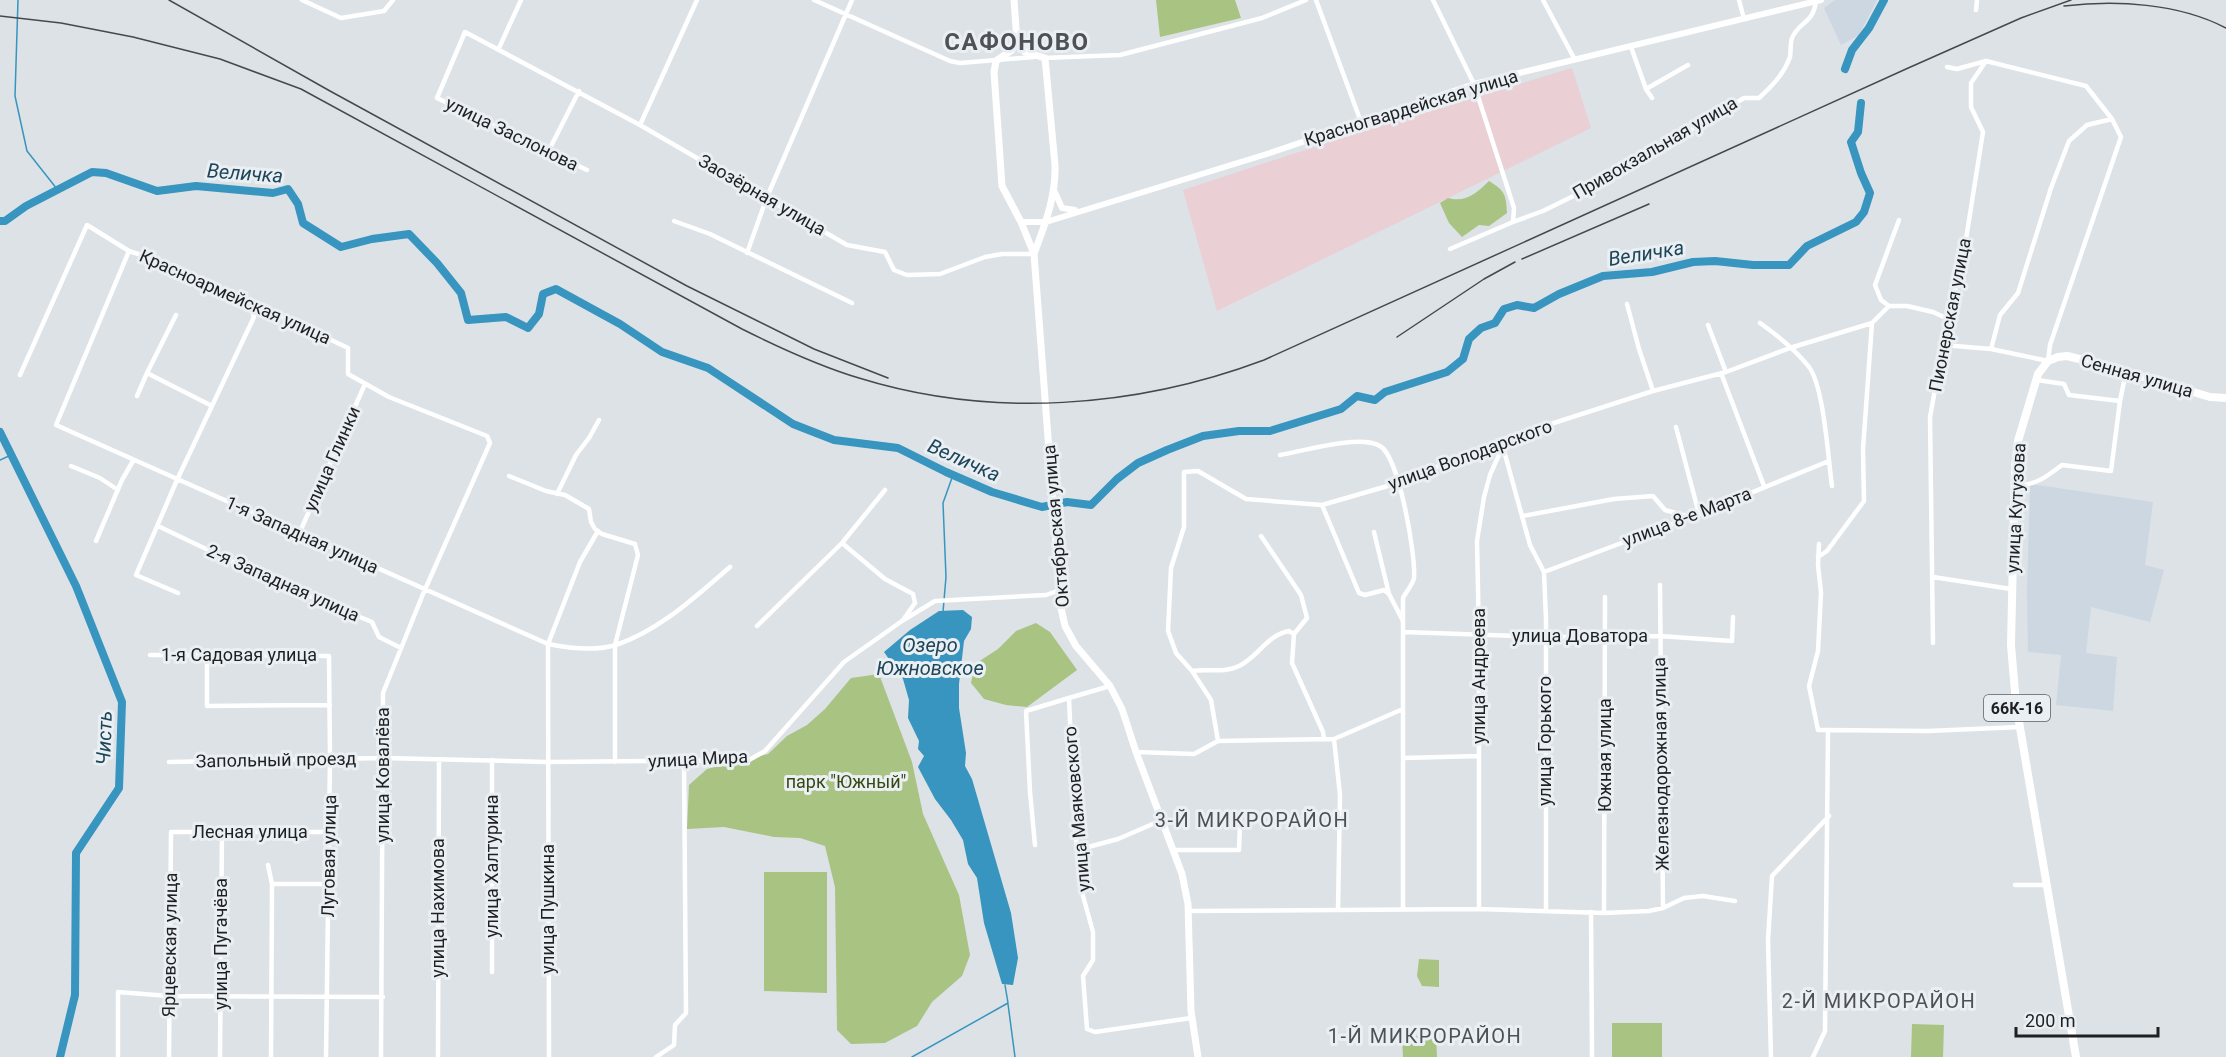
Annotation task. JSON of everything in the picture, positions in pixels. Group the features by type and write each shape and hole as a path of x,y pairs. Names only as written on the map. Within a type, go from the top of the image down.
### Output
{"main road":[{"path":"1014,0 1017,42 1025,52 1045,58"},
{"path":"996,61 1012,50 1017,42"},
{"name":"Октябрьская улица","path":"1034,254 1047,222 1054,190 1055,165 1045,58"},
{"name":"Октябрьская улица","path":"996,61 994,72 1002,186 1021,222 1034,254 1060,590 1065,626 1076,646 1110,686 1122,709 1184,882 1188,911 1191,1018 1198,1057"},
{"name":"Сенная улица","path":"2048,361 2067,356 2210,397 2226,398"},
{"name":"улица Кутузова","path":"2048,361 2043,366 2037,380 2018,441 2014,486 2011,645 2020,727 2076,1057"}],"street":[{"path":"302,0 341,18 384,11 393,0"},
{"path":"499,48 521,0"},
{"path":"640,124 698,0"},
{"path":"814,0 960,63 1024,57 1120,55 1262,18 1306,0"},
{"path":"747,253 767,197 852,0"},
{"path":"1316,0 1361,122"},
{"path":"1433,0 1474,84 1511,196 1514,208 1513,222"},
{"path":"1543,0 1575,60"},
{"path":"1739,0 1744,19"},
{"path":"1976,10 1977,0"},
{"name":"Красногвардейская улица","path":"1021,222 1047,222 1269,153 1474,84 1818,1"},
{"name":"Привокзальная улица","path":"1450,249 1543,211 1608,179 1744,98 1759,98 1782,73 1790,57 1792,38 1813,15 1818,1"},
{"name":"улица Заслонова","path":"499,48 465,32 437,98 587,170"},
{"path":"1631,47 1636,55 1646,89 1652,98"},
{"name":"Заозёрная улица","path":"499,48 640,124 847,245 885,252 894,270 907,275 939,274 986,257 1002,254 1034,254"},
{"path":"1947,67 1957,69 1986,61"},
{"name":"улица Кутузова","path":"1986,61 2086,86 2112,119 2121,136 2050,345 2048,361"},
{"name":"Пионерская улица","path":"1933,643 1930,417 1948,320 1963,258 1983,132 1971,107 1971,83 1986,61"},
{"path":"1646,89 1688,65"},
{"path":"548,152 579,91"},
{"path":"1991,349 2000,315 2018,293 2051,188 2069,141 2087,125 2112,119"},
{"path":"1054,190 1062,208 1084,210"},
{"path":"1899,220 1875,285 1881,300 1889,306 1908,306 1933,312 1948,320"},
{"path":"674,221 710,234 852,303"},
{"name":"Красноармейская улица","path":"20,375 87,225 129,251 165,263 250,305 274,313 348,348 348,374 389,397 487,436 490,443"},
{"name":"1-я Западная улица","path":"129,251 56,425 548,644 572,649 615,645"},
{"path":"1628,304 1639,349 1653,391"},
{"path":"178,593 136,575 177,480 254,317 250,305"},
{"name":"улица Володарского","path":"1192,671 1176,653 1168,631 1171,568 1184,527 1184,472 1198,471 1246,499 1322,505 1398,483 1501,440 1653,391 1724,373 1790,348 1872,323 1889,306"},
{"path":"137,396 176,315"},
{"path":"1760,323 1809,366 1817,382 1832,486"},
{"path":"1818,556 1827,551 1864,501 1863,449 1872,323"},
{"path":"1708,325 1764,486"},
{"path":"1943,345 1991,349 2048,361"},
{"path":"2014,486 2030,485 2046,478 2062,465 2111,471 2126,372"},
{"path":"147,373 212,406"},
{"path":"2037,380 2064,384 2069,395 2120,401"},
{"name":"улица Глинки","path":"299,534 365,384"},
{"path":"557,494 576,455 599,420"},
{"path":"1676,427 1699,514"},
{"path":"1501,440 1530,545 1544,572"},
{"path":"1280,455 1352,442 1380,446 1389,454 1398,483 1411,535 1414,579 1403,598 1403,910"},
{"name":"улица Ковалёва","path":"381,1057 383,693 425,590 490,443"},
{"name":"улица Андреева","path":"1479,909 1477,541 1487,486 1503,447"},
{"path":"96,541 133,460"},
{"name":"улица 8-е Марта","path":"1544,572 1699,514 1829,461"},
{"path":"71,466 100,478 118,489"},
{"path":"509,476 565,495 589,509 591,522 598,531 635,544 638,549 636,568 615,645 615,762"},
{"path":"757,626 842,543 885,490"},
{"path":"1523,516 1614,499 1653,496 1665,510 1690,517"},
{"path":"1322,505 1359,593 1365,595 1384,590 1389,594"},
{"name":"2-я Западная улица","path":"158,526 273,581 372,622 380,637 401,648"},
{"path":"548,644 580,562 598,531"},
{"path":"1374,532 1389,594 1403,621"},
{"path":"1261,536 1301,595 1307,618 1294,634 1292,663 1324,739"},
{"path":"842,543 885,579 913,594 915,603 902,621"},
{"path":"1819,544 1821,593 1818,651 1809,686 1818,730 2020,727"},
{"path":"615,645 676,613 730,567"},
{"name":"улица Горького","path":"1544,572 1546,910"},
{"path":"1933,577 2011,589"},
{"name":"Железнодорожная улица","path":"1660,585 1663,908"},
{"name":"улица Мира","path":"383,758 547,762 749,760 765,751 844,662 935,601 1046,595 1060,590"},
{"name":"Южная улица","path":"1604,913 1605,597"},
{"name":"улица Доватора","path":"1403,632 1605,638 1659,636 1732,641 1733,617"},
{"path":"1218,741 1211,700 1192,671 1206,669 1218,672 1239,666 1277,633 1289,631 1294,634"},
{"name":"улица Пушкина","path":"548,644 549,1057"},
{"name":"1-я Садовая улица","path":"150,655 329,656"},
{"path":"207,656 207,706 330,705"},
{"name":"Луговая улица","path":"326,1057 329,656"},
{"path":"1035,845 1026,711 1110,686"},
{"name":"улица Маяковского","path":"1070,698 1080,885 1094,932 1093,960 1083,976 1087,1029 1095,1032 1191,1018"},
{"path":"1136,752 1194,754 1218,741 1334,739 1403,709"},
{"path":"1813,1057 1826,1031 1828,730"},
{"path":"1334,739 1340,795 1338,910"},
{"path":"1403,758 1479,756"},
{"name":"Запольный проезд","path":"169,762 383,758"},
{"name":"улица Нахимова","path":"438,1057 439,759"},
{"name":"улица Халтурина","path":"492,760 492,972"},
{"path":"656,1057 674,1046 675,1025 686,1013 684,760"},
{"path":"1772,1057 1768,940 1772,876 1829,816"},
{"path":"1077,850 1118,838 1162,820"},
{"path":"1173,850 1239,850 1240,824"},
{"name":"улица Пугачёва","path":"220,1057 222,831"},
{"name":"Лесная улица","path":"171,832 329,832"},
{"name":"Ярцевская улица","path":"169,1057 171,832"},
{"path":"268,865 272,884 271,1057"},
{"path":"272,884 328,884"},
{"path":"2015,885 2047,885"},
{"path":"1188,911 1479,909 1604,913 1649,911 1663,908 1684,898 1694,897 1722,897 1735,901"},
{"path":"1591,912 1592,1057"},
{"path":"118,1057 118,992 169,996 382,997"}],"shaded area":[{"path":"1835,0 1877,0 1859,35 1841,45 1824,8"},
{"path":"1572,68 1591,128 1217,311 1183,190 1351,135"},
{"path":"2030,484 2153,502 2145,565 2164,570 2150,622 2091,607 2086,653 2117,657 2113,711 2056,705 2061,655 2028,652"}],"green space":[{"path":"1156,0 1235,0 1241,18 1160,37"},
{"path":"1489,181 1504,194 1507,213 1489,226 1479,225 1462,237 1449,223 1440,203 1448,198 1460,199 1471,196"},
{"path":"1036,623 1050,632 1077,670 1027,707 1006,705 984,699 971,683 975,664 998,649 1016,631"},
{"name":"парк \"Южный\"","path":"879,674 912,762 923,814 959,895 970,955 962,976 932,1002 917,1026 885,1043 851,1044 837,1030 835,887 825,846 800,838 774,837 724,827 687,829 689,785 707,769 768,754 787,736 807,725 825,709 851,678"},
{"path":"764,872 827,872 827,993 764,991"},
{"path":"1419,959 1439,960 1439,987 1422,986 1417,976"},
{"path":"1612,1023 1662,1023 1662,1057 1612,1057"},
{"path":"1912,1024 1944,1025 1943,1057 1911,1057"},
{"path":"1436,1035 1437,1057 1403,1057 1402,1037"}],"water":[{"name":"Озеро Южновское","path":"963,610 972,617 971,629 964,641 959,684 959,708 966,753 965,766 972,779 1011,913 1018,958 1013,985 1002,984 984,923 977,878 968,864 963,840 935,799 918,767 924,756 918,749 919,741 908,718 909,700 903,679 884,652 910,630 939,611"}],"waterway":[{"path":"18,0 15,96 27,151 57,189"},
{"name":"Величка","path":"1845,69 1852,50 1869,28 1884,0"},
{"name":"Величка","path":"0,221 5,221 26,206 92,172 106,173 157,191 196,186 273,193 288,189 298,204 303,223 341,247 372,239 409,234 437,263 461,293 468,320 506,317 528,328 539,314 543,294 556,289 620,324 662,352 708,368 793,424 834,440 898,448 992,492 1042,507 1067,502 1091,505 1117,479 1138,463 1203,436 1239,431 1270,431 1341,409 1357,396 1375,400 1385,392 1447,372 1463,359 1469,339 1481,328 1495,323 1504,309 1517,305 1534,308 1559,294 1603,276 1652,272 1693,262 1789,265 1807,246 1856,222 1864,212 1870,193 1851,142 1858,132 1861,103"},
{"name":"Чисть","path":"0,432 76,586 122,702 119,788 76,853 75,995 60,1057"},
{"path":"0,460 11,455"},
{"path":"943,612 946,577 943,503 953,475"},
{"path":"912,1057 1008,1003 1005,985"},
{"path":"1008,1004 1015,1057"}],"railway":[{"path":"169,0 330,91 687,286 814,349 888,378"},
{"path":"0,16 61,23 133,37 220,59 301,89 742,329 785,350 859,378 909,391 960,399 1011,403 1114,398 1165,389 1264,360 1906,69 2021,18 2071,0"},
{"path":"2064,6 2104,3 2146,5 2188,13 2226,28"},
{"path":"1522,259 1649,204"},
{"path":"1397,337 1484,279 1515,262"}],"district":[{"name":"САФОНОВО","path":"1017,42"},
{"name":"3-Й МИКРОРАЙОН","path":"1252,820"},
{"name":"2-Й МИКРОРАЙОН","path":"1879,1001"},
{"name":"1-Й МИКРОРАЙОН","path":"1425,1036"}]}
